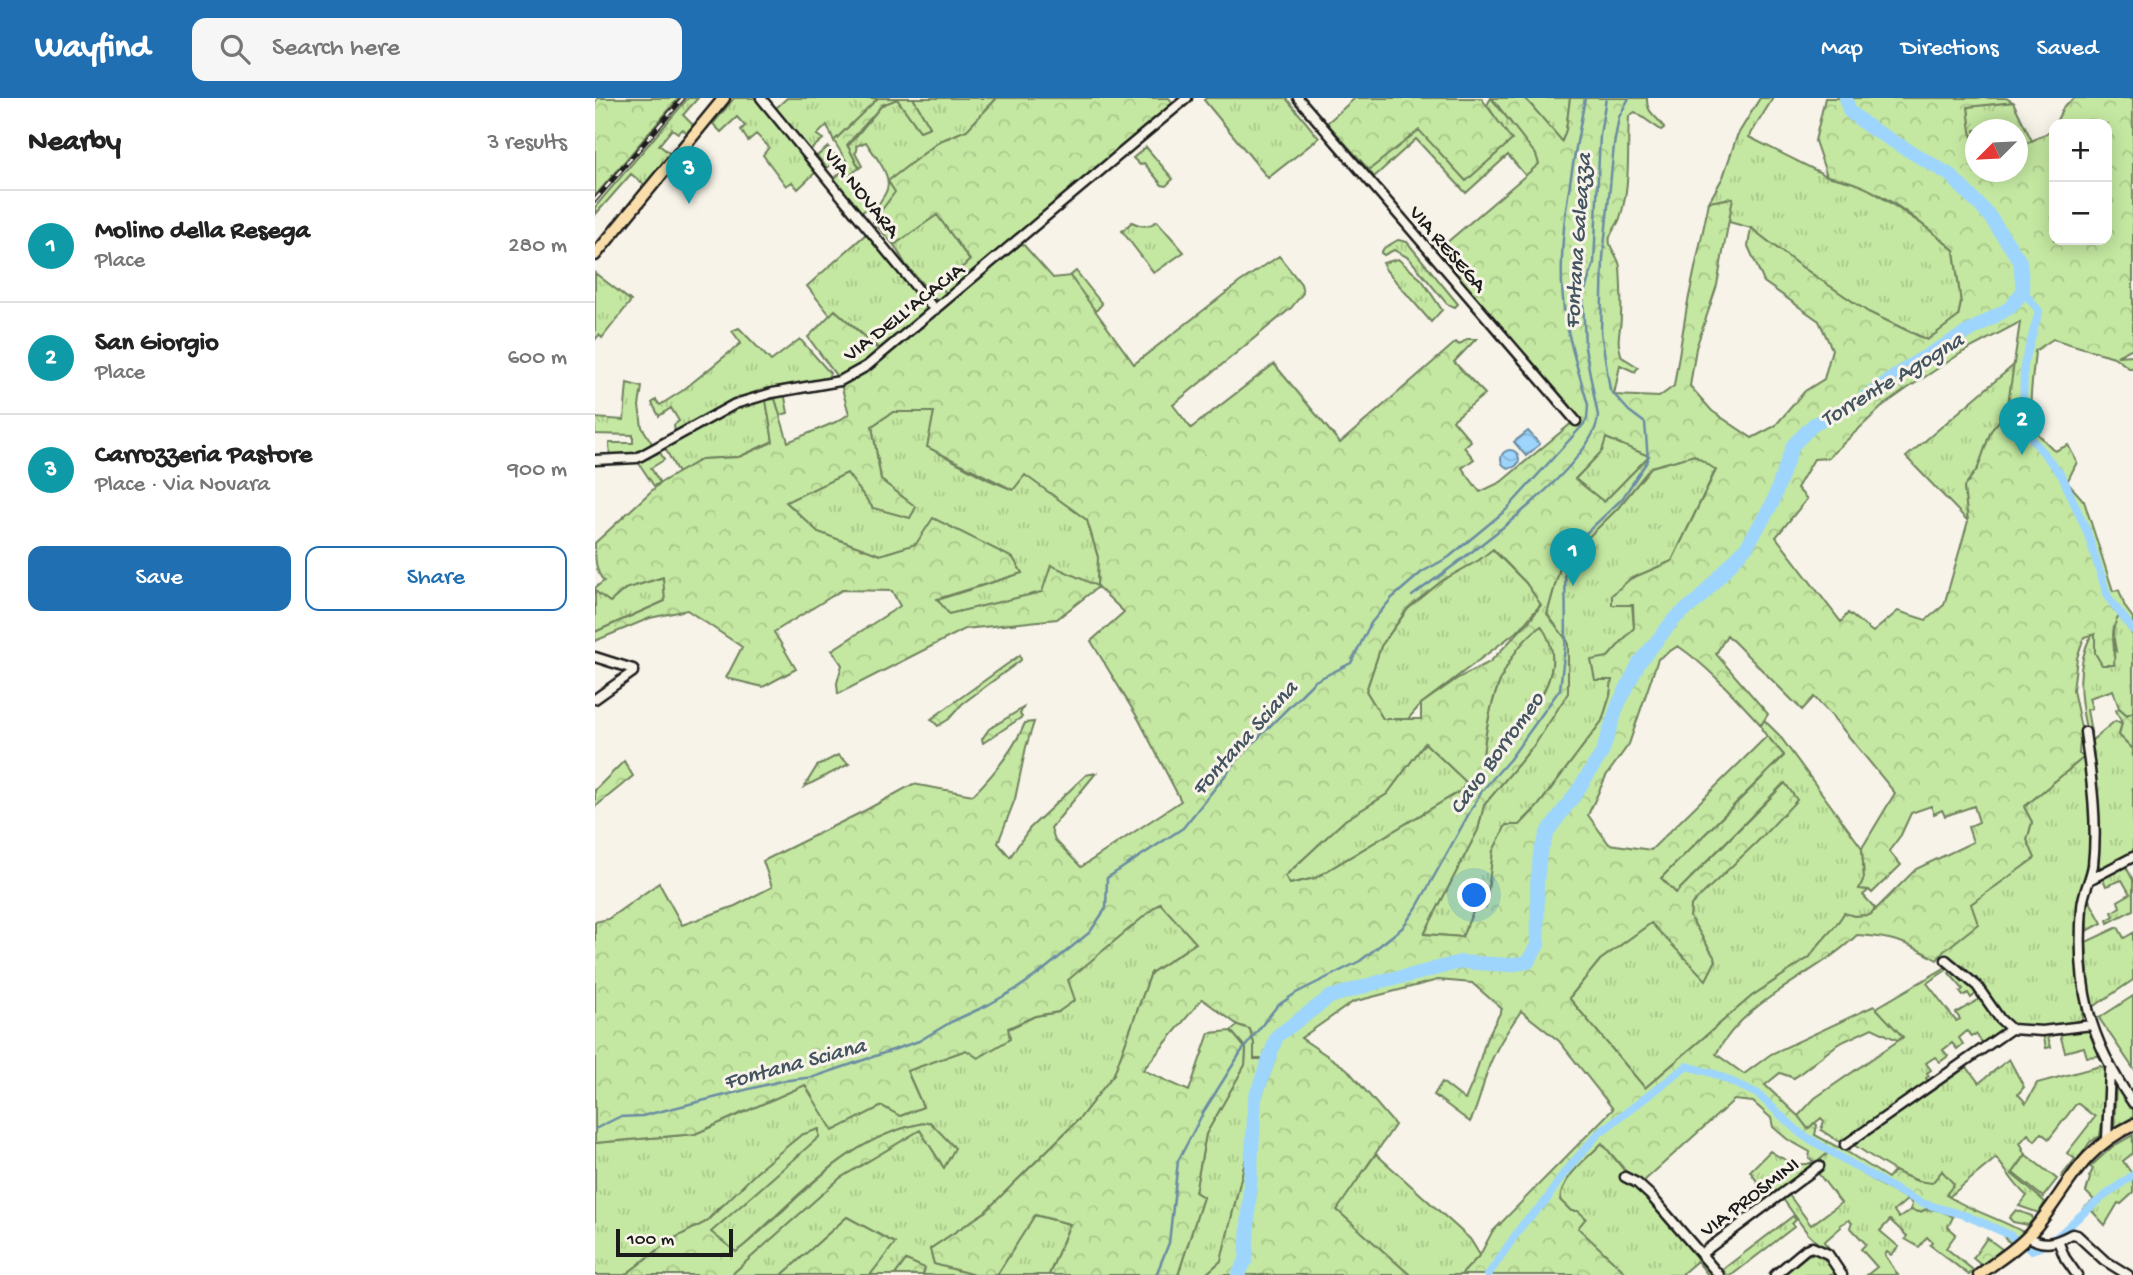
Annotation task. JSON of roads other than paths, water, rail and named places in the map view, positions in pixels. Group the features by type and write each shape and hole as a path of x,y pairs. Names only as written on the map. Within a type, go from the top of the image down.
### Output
{"main road":[{"path":"595,255 724,98"},
{"path":"1979,1275 2024,1240 2083,1161 2107,1139 2133,1125"}],"street":[{"name":"VIA NOVARA","path":"761,98 935,310"},
{"name":"VIA DELL'ACACIA","path":"595,460 637,458 735,404 772,393 840,381 867,366 1187,98"},
{"name":"VIA RESEGA","path":"1298,98 1576,421"},
{"path":"595,657 633,669 633,672 595,699"},
{"path":"2085,732 2093,785 2093,867 2082,905 2082,960 2086,1001 2092,1026 2111,1070 2133,1103"},
{"path":"2089,880 2133,857"},
{"path":"1946,960 1977,986 2000,1019 2011,1029 2042,1031 2092,1026"},
{"path":"1845,1145 2011,1029"},
{"path":"2107,1139 2111,1070"},
{"name":"VIA PROSMINI","path":"1701,1254 1819,1166"},
{"name":"VIA PROSMINI","path":"1625,1177 1637,1183 1650,1195 1719,1275"},
{"path":"2024,1240 2052,1242 2077,1235 2104,1260 2128,1275"},
{"path":"2052,1242 2077,1275"},
{"path":"1775,1275 1812,1247 1828,1254 1842,1275"}],"water":[{"path":"1528,431 1540,444 1526,456 1514,442"},
{"path":"1510,450 1516,453 1519,459 1516,465 1510,468 1504,465 1501,459 1504,453"}],"waterway":[{"name":"Fontana Sciana","path":"595,1129 619,1117 642,1116 781,1081 814,1077 919,1041 1018,988 1090,932 1106,908 1107,878 1183,828 1244,752 1315,681 1351,663 1371,623 1392,598 1422,572 1449,557 1506,510 1587,419 1588,405 1572,350 1562,289 1566,207 1585,98"},
{"name":"Fontana Galeazza","path":"1412,596 1520,513 1574,461 1591,437 1598,416 1585,348 1583,296 1594,263 1600,135 1606,98"},
{"name":"Cavo Borromeo","path":"1156,1275 1169,1243 1178,1161 1204,1111 1241,1052 1277,1006 1296,993 1360,961 1402,928 1417,907 1481,792 1510,759 1560,689 1566,639 1565,561 1580,539 1622,499 1648,460 1645,423 1629,411 1610,390 1601,332 1603,258 1614,145 1619,117 1629,98"},
{"name":"Torrente Agogna","path":"1238,1275 1246,1260 1255,1098 1277,1036 1330,997 1385,980 1460,962 1509,965 1528,962 1538,945 1537,884 1540,853 1548,831 1602,753 1618,705 1639,663 1674,619 1698,600 1747,546 1772,504 1793,445 1814,424 1853,406 1914,363 2011,307 2023,291 2020,261 1988,214 1950,175 1869,127 1849,111 1846,98"},
{"path":"2023,291 2039,311 2024,365 2023,414 2027,428 2032,439 2062,476 2087,532 2108,597 2133,630"},
{"path":"1488,1275 1523,1224 1545,1202 1564,1173 1598,1134 1687,1066 1715,1074 1758,1094 1801,1134 1894,1189 1922,1203 1967,1216 2008,1234 2031,1250 2052,1241 2133,1175"}],"railway":[{"path":"595,200 683,98"}],"place":[{"name":"Carrozzeria Pastore","path":"689,204"},
{"name":"San Giorgio","path":"2022,455"},
{"name":"Molino della Resega","path":"1573,586"}]}
